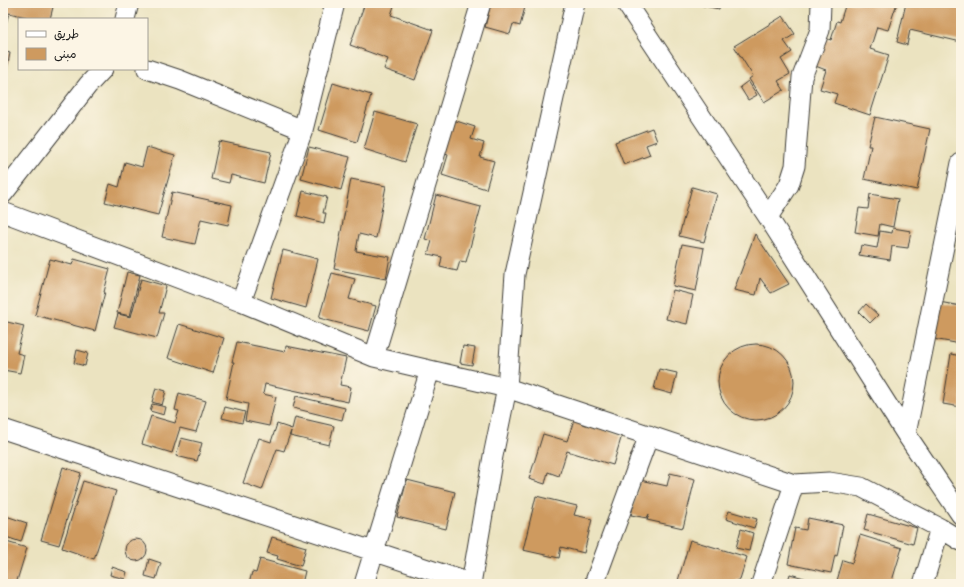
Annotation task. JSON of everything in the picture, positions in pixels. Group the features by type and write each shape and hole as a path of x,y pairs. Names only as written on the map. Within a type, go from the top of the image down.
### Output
{"street":[{"path":"125,18 129,3"},
{"path":"241,302 303,130 334,3"},
{"path":"374,357 481,3"},
{"path":"3,429 472,584 493,456 507,388 515,274 575,3"},
{"path":"626,3 768,217 906,434 961,516"},
{"path":"768,217 789,185 795,166 802,77 820,30 821,3"},
{"path":"148,69 180,80 303,130"},
{"path":"3,194 79,97 102,70"},
{"path":"906,434 961,163"},
{"path":"3,212 241,302 374,357 507,388 794,484 829,482 861,487 940,528 961,541"},
{"path":"364,584 430,370"},
{"path":"594,584 649,435"},
{"path":"761,584 794,484"},
{"path":"923,584 940,528"}],"building":[{"path":"3,3 54,3 50,18 26,18 9,13 6,24 3,23"},
{"path":"365,3 395,3 391,15 433,30 415,80 384,69 388,59 350,45"},
{"path":"491,3 526,3 520,26 513,24 510,34 485,27"},
{"path":"694,3 720,3 719,9"},
{"path":"846,3 897,3 888,30 877,27 870,49 889,55 870,115 834,103 837,94 820,89 826,70 810,64 819,36 831,40 837,21 840,22"},
{"path":"906,3 961,3 961,42 910,30 907,45 897,42"},
{"path":"783,16 795,34 784,41 792,52 781,59 790,74 778,81 784,90 764,102 749,79 753,76 734,46"},
{"path":"3,51 10,53 7,69 3,69"},
{"path":"748,81 757,95 748,100 740,87"},
{"path":"333,83 371,95 357,142 319,130"},
{"path":"375,112 417,124 405,162 364,149"},
{"path":"875,117 930,129 917,190 864,179 871,146 868,146"},
{"path":"447,118 475,127 471,139 484,143 480,157 494,161 486,189 442,175 448,155 437,151"},
{"path":"652,128 657,141 646,145 650,155 624,165 615,142"},
{"path":"219,141 271,152 264,183 231,175 229,183 211,179"},
{"path":"147,147 175,155 158,215 105,202 110,184 119,187 125,162 142,167"},
{"path":"309,147 350,157 341,190 301,179"},
{"path":"351,179 386,186 376,238 359,234 356,251 390,257 386,279 334,269"},
{"path":"692,187 717,194 704,242 679,236"},
{"path":"303,191 327,197 323,213 326,213 324,223 297,216"},
{"path":"172,192 232,205 228,225 201,219 195,244 162,237"},
{"path":"870,194 898,199 893,227 880,224 878,236 855,232 859,208 868,209"},
{"path":"436,195 481,207 466,262 460,261 457,271 440,267 442,257 428,254 432,241 425,239"},
{"path":"893,228 911,231 908,248 892,246 890,260 859,255 861,245 877,248 880,231 892,233"},
{"path":"755,234 789,284 771,293 760,278 756,295 734,290"},
{"path":"682,244 704,248 696,291 673,286"},
{"path":"283,250 318,259 306,308 271,298"},
{"path":"50,259 72,265 74,259 110,269 95,331 35,315"},
{"path":"127,272 140,275 130,316 117,313"},
{"path":"332,273 355,279 349,299 376,306 369,331 319,318"},
{"path":"141,279 166,286 159,313 164,313 157,338 114,327 118,314 131,317"},
{"path":"673,290 693,295 687,324 666,319"},
{"path":"939,302 961,306 961,344 933,339"},
{"path":"866,304 878,315 870,323 859,312"},
{"path":"3,321 24,326 17,353 24,355 20,373 3,370"},
{"path":"179,324 224,338 213,373 168,358"},
{"path":"237,342 285,352 286,346 346,358 340,385 351,387 348,402 265,384 263,394 276,397 269,426 245,421 248,404 226,399"},
{"path":"749,344 763,344 777,350 788,361 794,375 794,389 791,397 783,409 777,414 763,420 749,420 735,414 724,403 718,389 718,375 724,361 735,350"},
{"path":"463,346 475,348 472,365 460,363"},
{"path":"77,350 88,353 85,366 74,363"},
{"path":"951,354 961,356 961,407 943,404"},
{"path":"659,369 677,373 672,394 654,389"},
{"path":"156,388 166,391 162,405 152,402"},
{"path":"179,393 206,401 196,432 180,428 172,453 142,444 151,416 175,423 179,411 175,410"},
{"path":"296,396 345,408 342,420 293,408"},
{"path":"152,404 166,407 164,415 150,411"},
{"path":"225,407 245,412 242,423 222,418"},
{"path":"295,417 334,426 329,445 290,436 291,431 284,451 277,449 262,490 243,483 259,438 271,442 277,424 292,429"},
{"path":"574,420 622,435 613,465 567,451 559,476 548,472 545,484 529,479 543,434 567,441"},
{"path":"181,438 202,443 197,461 176,456"},
{"path":"63,467 81,473 59,545 41,540"},
{"path":"670,473 695,479 683,528 647,520 649,514 647,518 631,515 640,480 667,486"},
{"path":"407,480 455,492 446,529 397,517"},
{"path":"83,481 116,491 94,559 62,548"},
{"path":"536,496 577,506 574,515 592,519 584,553 561,547 559,558 523,550"},
{"path":"729,511 757,519 754,528 726,519"},
{"path":"868,514 917,528 913,544 864,530"},
{"path":"6,516 27,523 21,542 3,536 3,524"},
{"path":"808,518 843,525 837,556 835,555 831,573 788,564 795,528 806,530"},
{"path":"741,529 753,533 749,551 736,548"},
{"path":"860,535 902,548 891,584 836,584 843,560 852,563"},
{"path":"272,537 306,547 301,566 277,559 278,556 267,553"},
{"path":"136,539 140,540 146,546 146,554 140,560 136,561 132,560 126,554 125,550 126,546 132,540"},
{"path":"690,540 747,557 740,579 731,584 677,584"},
{"path":"3,541 27,548 16,584 3,584"},
{"path":"149,559 161,563 156,579 145,576"},
{"path":"260,559 305,571 302,584 249,584 252,572 256,573"},
{"path":"112,567 127,572 125,579 110,575"},
{"path":"790,574 818,582 817,584 787,584"}]}
